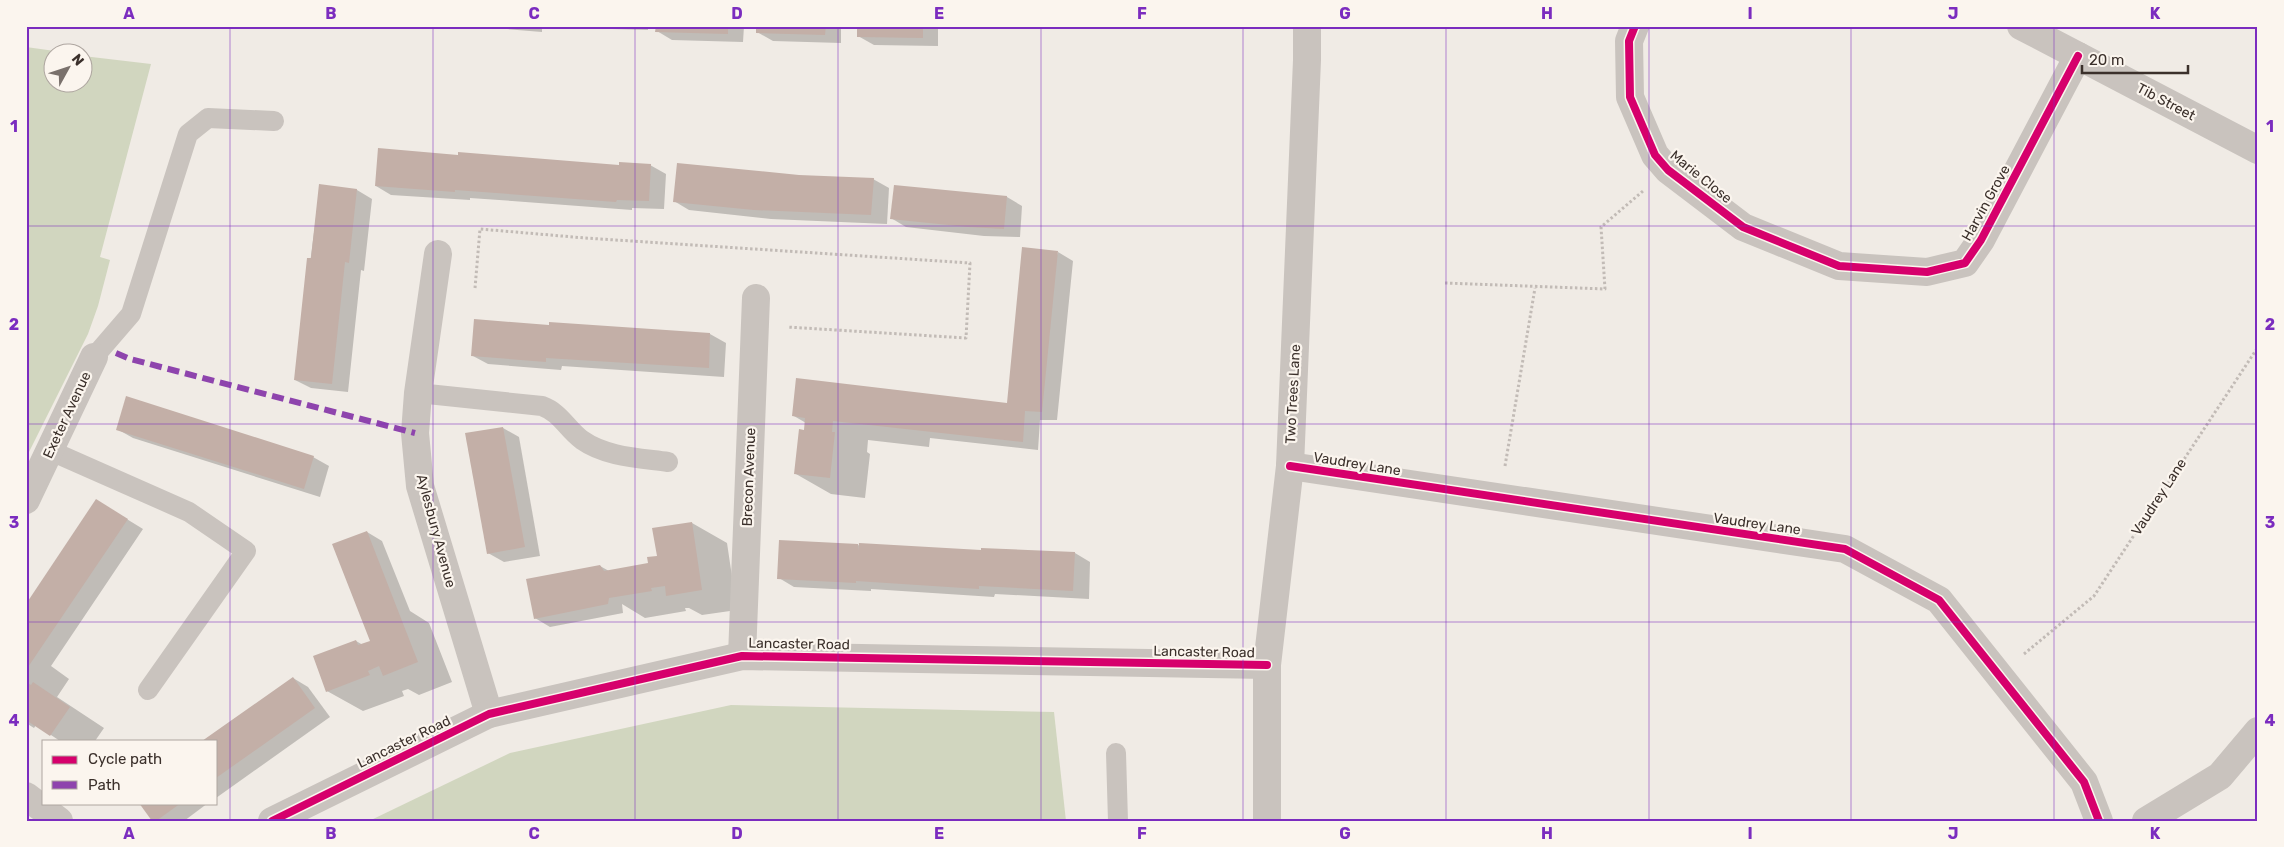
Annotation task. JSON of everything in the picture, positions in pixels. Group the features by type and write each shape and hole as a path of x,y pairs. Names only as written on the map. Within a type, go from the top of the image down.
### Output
{"street":[{"name":"Two Trees Lane","path":"1267,821 1267,665 1290,466 1308,60 1307,26"},
{"name":"Marie Close","path":"1635,26 1629,41 1630,97 1655,156 1668,170 1743,227"},
{"name":"Tib Street","path":"2021,26 2258,150"},
{"name":"Harvin Grove","path":"1743,227 1839,266 1927,272 1965,263 1981,240 2078,56"},
{"name":"Aylesbury Avenue","path":"438,254 418,393 415,433 420,486 489,714"},
{"name":"Brecon Avenue","path":"742,656 756,298"},
{"name":"Exeter Avenue","path":"26,500 51,451 94,357"},
{"name":"Vaudrey Lane","path":"1290,466 1500,499 1845,549 1939,600 2000,674 2084,782 2099,821"},
{"name":"Lancaster Road","path":"272,821 489,714 742,656 1267,665"},
{"path":"2146,821 2220,776 2258,731"},
{"path":"26,796 59,821"}],"lane":[{"path":"94,357 131,314 188,134 208,118 274,121"},
{"path":"418,393 542,406 554,410 583,440 598,447 613,453 668,462"},
{"path":"51,451 189,512 246,550 148,690"},
{"path":"1116,752 1118,821"}],"path":[{"path":"1445,283 1535,288 1605,289 1602,227 1668,170"},
{"path":"476,288 480,229 604,240 970,263 966,338 786,327"},
{"path":"1500,499 1535,288"}],"green space":[{"path":"26,47 42,49 42,92 92,92 92,57 151,64 100,257 110,260 98,306 88,334 26,458"},
{"path":"731,705 1054,712 1066,821 369,821 510,753"}],"building":[{"path":"656,26 728,26 728,34 655,32"},
{"path":"756,26 826,26 825,35 756,33"},
{"path":"857,26 923,26 923,38 857,37"},
{"path":"378,148 458,155 458,152 619,165 619,162 651,164 649,201 617,200 616,202 375,186"},
{"path":"677,163 799,175 874,178 871,215 754,210 673,202"},
{"path":"319,184 357,189 349,263 345,262 332,384 294,380 307,258 311,258"},
{"path":"894,185 1007,196 1004,229 890,219"},
{"path":"1022,247 1058,251 1042,412 1025,411 1023,442 833,421 832,432 835,432 830,478 794,474 799,429 804,430 805,418 792,416 796,378 1007,403"},
{"path":"474,319 549,325 549,322 710,333 709,368 546,358 546,362 471,356"},
{"path":"126,396 314,456 304,489 116,430"},
{"path":"503,427 525,547 487,554 465,433"},
{"path":"96,499 128,519 26,670 26,604"},
{"path":"692,522 702,590 666,596 665,586 651,588 652,591 609,598 608,604 534,619 526,579 600,565 604,571 648,563 647,557 657,556 652,528"},
{"path":"367,531 418,662 383,676 379,666 368,671 370,675 326,692 313,656 356,640 358,645 370,641 332,544"},
{"path":"779,540 858,544 858,551 859,543 981,550 981,548 1075,552 1073,591 979,586 979,589 856,581 856,583 777,579"},
{"path":"293,677 315,708 218,777 218,740 203,740"},
{"path":"26,682 31,685 33,682 70,707 50,736 26,720"},
{"path":"140,804 180,804 156,821 152,821"}],"marked path":[{"path":"116,353 130,359 415,433"}],"cycle path":[{"path":"1635,26 1629,41 1630,97 1655,155 1668,170 1743,227 1839,266 1927,272 1965,263 1981,240 2078,56"},
{"path":"1290,466 1845,549 1939,600 2084,782 2099,821"},
{"path":"272,821 489,714 742,656 1267,665"}]}
